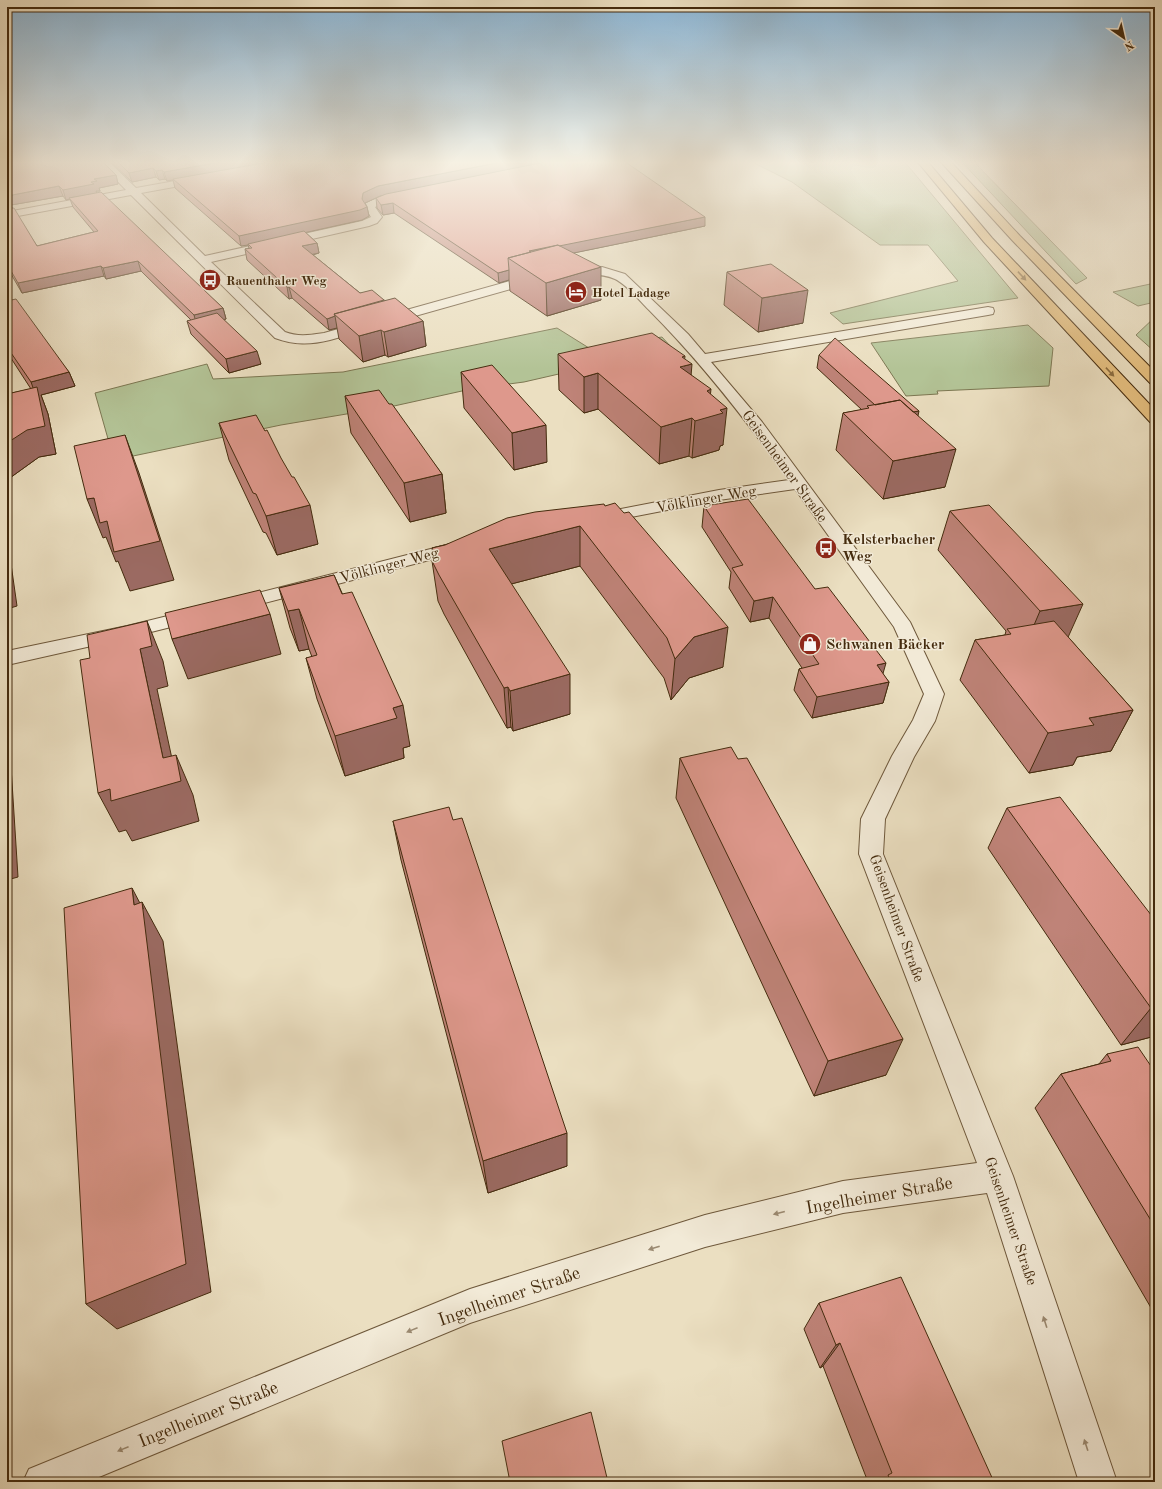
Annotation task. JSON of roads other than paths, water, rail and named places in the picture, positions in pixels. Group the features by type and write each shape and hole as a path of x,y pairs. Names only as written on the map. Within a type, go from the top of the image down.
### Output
{"highway":[{"path":"980,230 1155,419"},
{"path":"1009,230 1155,380"}],"street":[{"name":"Geisenheimer Straße","path":"172,230 280,335 291,339 306,340 325,337 556,273 571,270 592,270 610,273 621,278 636,290 683,337 758,425 799,484 903,626 934,694 924,721 903,756 873,818 871,854 997,1176 1098,1482"},
{"path":"203,260 336,230"},
{"path":"702,359 988,311"},
{"name":"Völklinger Weg","path":"580,522 719,495 799,484"},
{"name":"Völklinger Weg","path":"7,658 127,632 480,542"},
{"name":"Ingelheimer Straße","path":"42,1482 470,1306 705,1232 736,1224 843,1198 997,1176"}],"place":[{"name":"Rauenthaler Weg","path":"210,280"},
{"name":"Hotel Ladage","path":"576,292"},
{"name":"Kelsterbacher Weg","path":"826,548"},
{"name":"Schwanen Bäcker","path":"810,644"}]}
